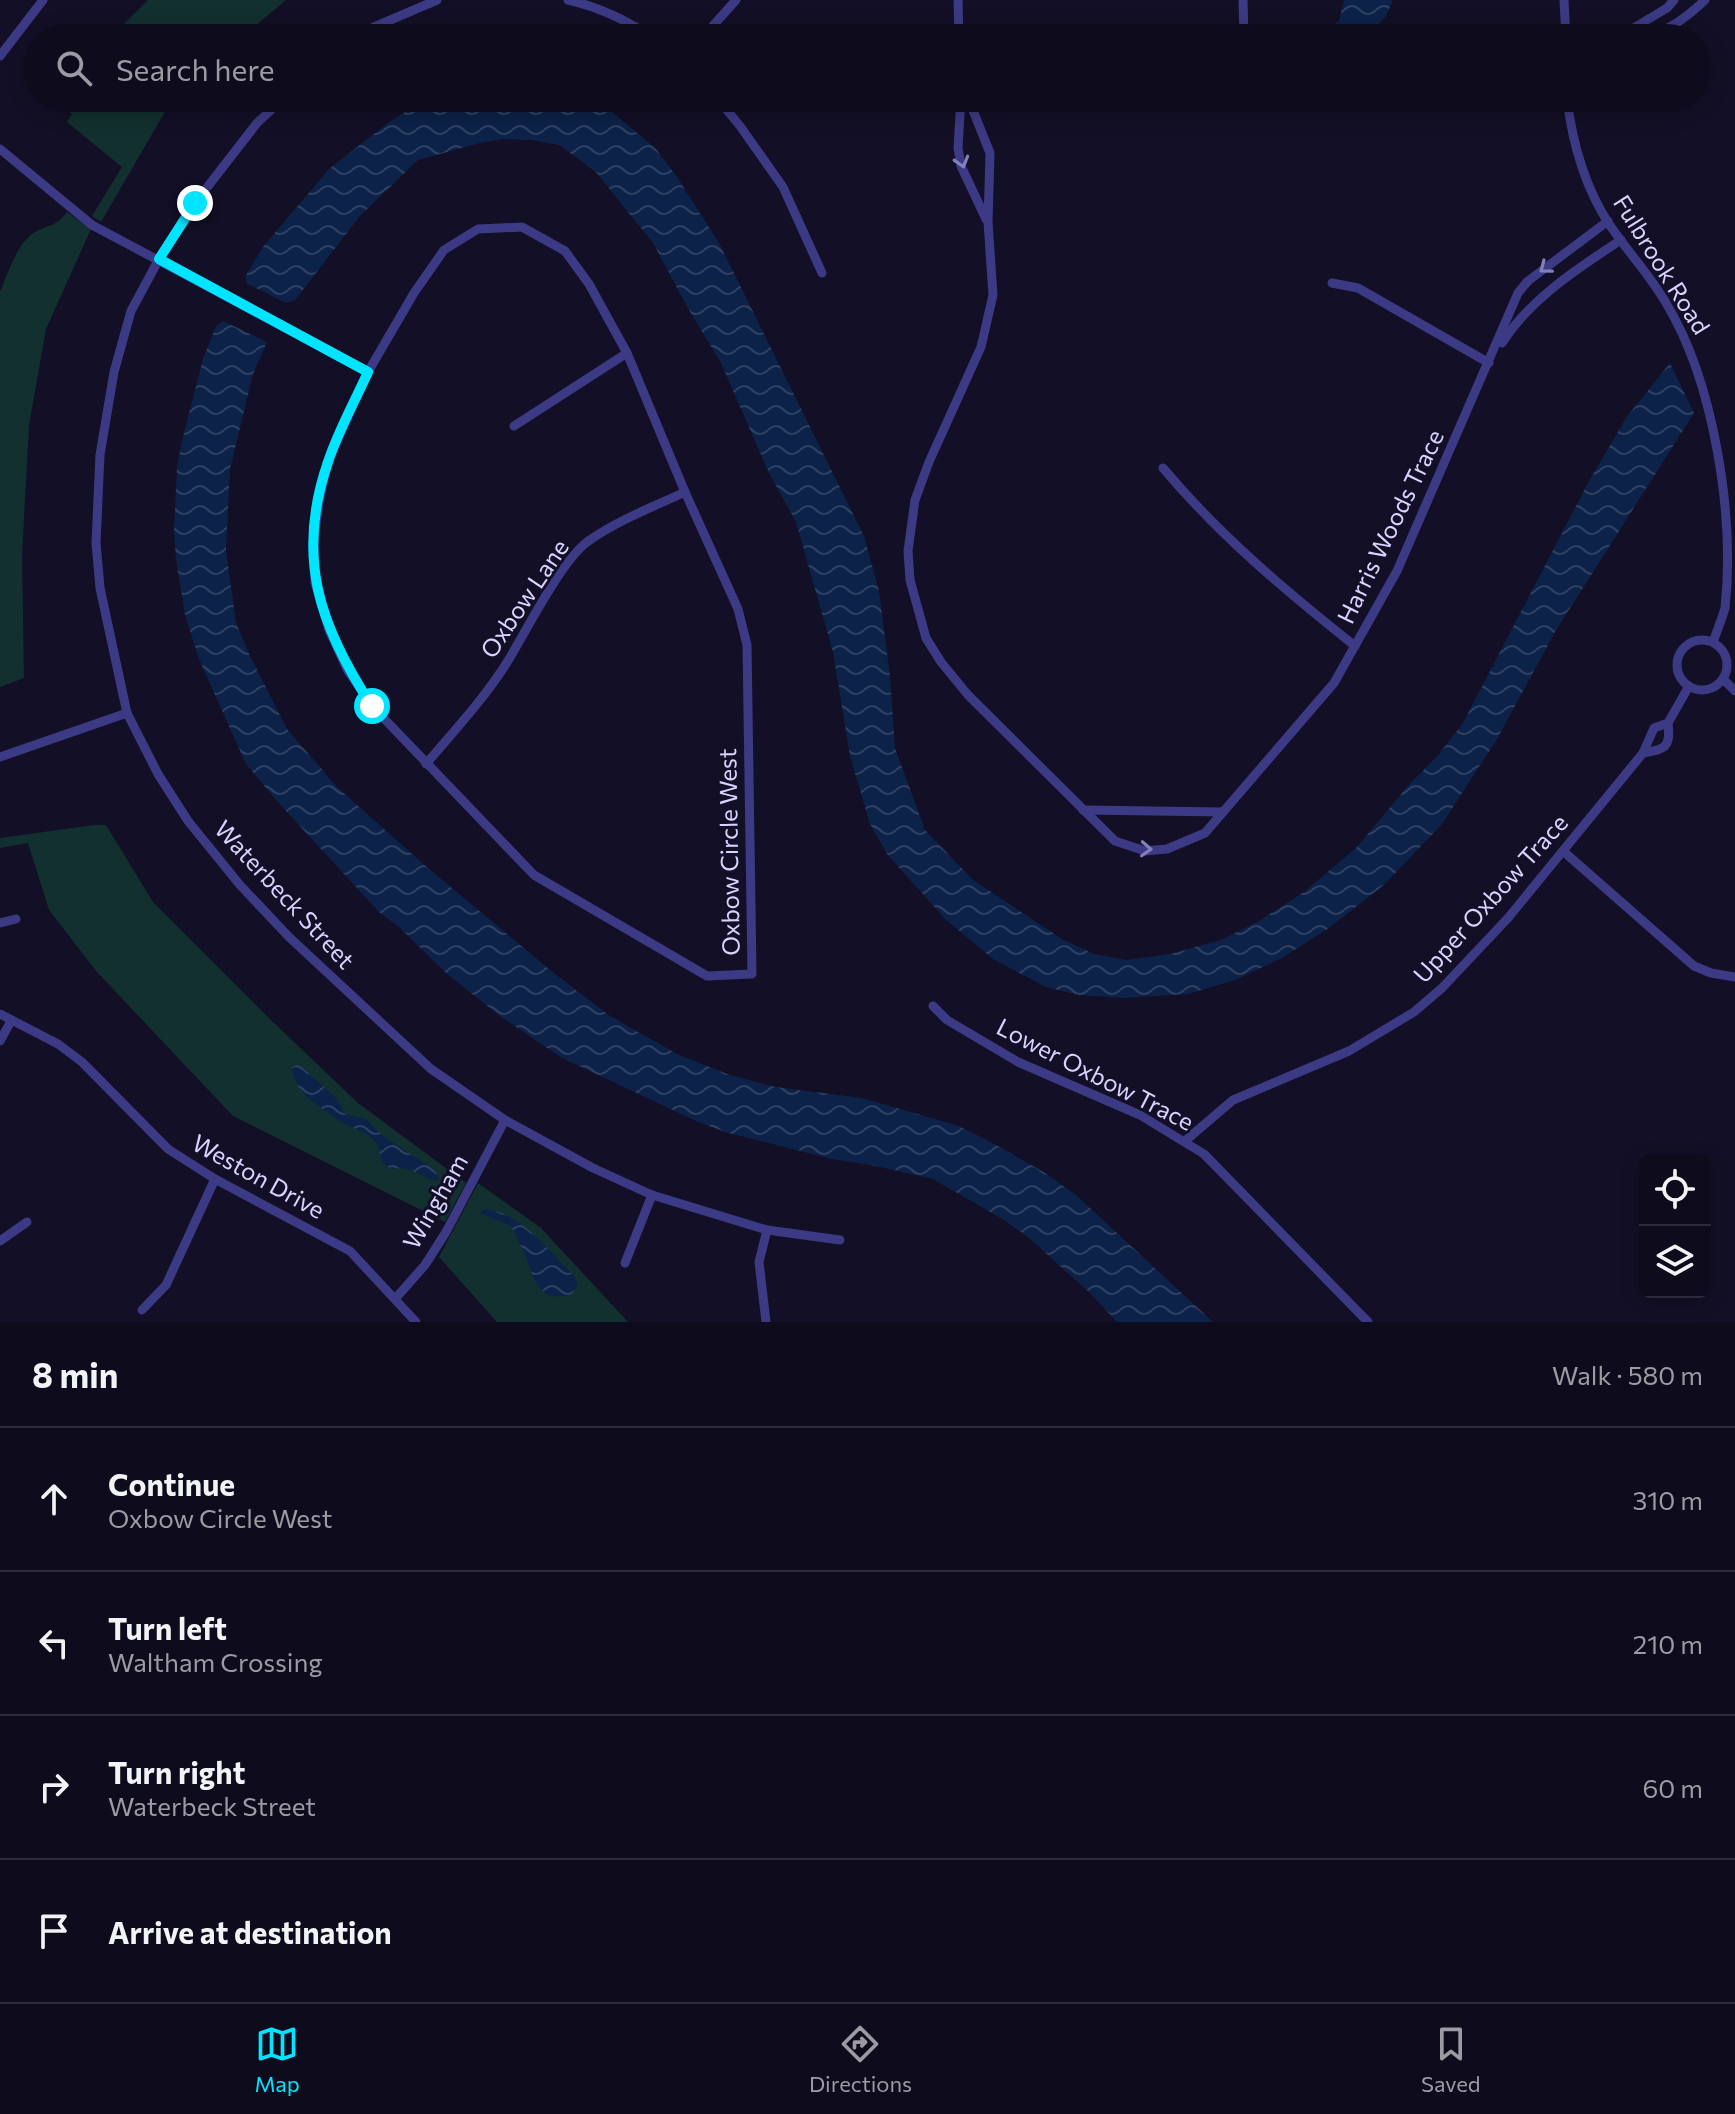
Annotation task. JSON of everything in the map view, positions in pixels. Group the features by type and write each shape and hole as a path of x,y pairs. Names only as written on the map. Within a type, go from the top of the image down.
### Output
{"street":[{"path":"25,24 43,0"},
{"path":"381,24 437,0"},
{"path":"568,0 591,6 630,24"},
{"path":"715,24 736,0"},
{"path":"958,0 959,24"},
{"path":"1243,0 1244,24"},
{"path":"1564,0 1565,24"},
{"path":"1640,24 1667,8 1674,0"},
{"path":"1677,24 1705,0"},
{"path":"0,56 24,25"},
{"name":"Waterbeck Street","path":"269,112 203,191 159,259 131,311 114,372 100,455 96,543 100,588 127,713 158,774 188,821 259,906 431,1069 505,1120 593,1168 652,1195 767,1230 840,1240"},
{"path":"728,112 783,187 822,273"},
{"name":"Harris Woods Trace","path":"960,112 958,148 961,166 988,222"},
{"name":"Harris Woods Trace","path":"974,112 990,153 988,222 993,295 981,347 915,500 908,551 910,580 926,638 968,695 1115,841 1145,851 1167,849 1205,833 1334,683 1397,571 1518,293 1528,281 1608,221"},
{"name":"Fulbrook Road","path":"1570,112 1577,152 1608,221 1665,300 1688,341 1713,417 1731,497 1725,608 1713,642"},
{"path":"0,149 92,225 368,372"},
{"name":"Oxbow Circle West","path":"522,227 565,251 589,284 627,353 738,609 747,645 752,974 707,976 534,875 372,706 348,671 329,630 315,583 314,536 327,463 368,372 414,293 444,250 478,229 522,227"},
{"name":"Harris Woods Trace","path":"1489,363 1532,306 1580,267 1621,240"},
{"path":"1332,283 1358,288 1489,363"},
{"path":"514,426 627,353"},
{"path":"1163,468 1200,512 1246,557 1355,646"},
{"name":"Oxbow Lane","path":"426,764 471,712 504,667 565,567 586,543 685,492"},
{"path":"1695,640 1713,642 1721,647 1727,660 1723,679 1705,690 1689,686 1678,674 1676,663 1685,645 1695,640"},
{"path":"1723,679 1735,691"},
{"name":"Upper Oxbow Trace","path":"1643,753 1660,750 1667,744 1670,737 1668,723 1689,686"},
{"path":"0,757 127,713"},
{"name":"Upper Oxbow Trace","path":"1185,1141 1233,1100 1349,1051 1414,1012 1442,988 1508,918 1643,753 1654,728 1668,723"},
{"path":"1083,810 1223,812"},
{"path":"1563,851 1694,966 1735,977"},
{"path":"0,923 16,919"},
{"name":"Lower Oxbow Trace","path":"933,1006 947,1020 1018,1062 1140,1115 1185,1141 1229,1177 1368,1322"},
{"name":"Weston Drive","path":"0,1014 58,1044 82,1062 168,1149 215,1179 350,1251 416,1322"},
{"path":"0,1041 11,1021"},
{"name":"Wingham","path":"395,1299 425,1265 446,1232 505,1120"},
{"path":"142,1310 166,1285 215,1179"},
{"path":"625,1263 652,1195"},
{"path":"0,1241 27,1222"},
{"path":"766,1322 759,1262 767,1230"}],"green space":[{"path":"148,0 286,0 258,24 124,24"},
{"path":"69,112 165,112 101,222 92,216 122,167 67,122 72,114"},
{"path":"67,212 91,229 46,329 29,425 22,556 24,678 0,687 0,292 23,243 35,232 56,223"},
{"path":"106,825 153,902 273,1022 358,1103 466,1183 445,1222 233,1116 96,971 49,910 28,843 0,848 0,838"},
{"path":"478,1183 541,1228 628,1322 497,1322 439,1257"}],"water":[{"path":"1344,0 1393,0 1379,24 1335,24 1339,21"},
{"path":"405,112 612,112 656,149 719,243 864,536 879,591 895,748 925,830 973,880 1062,939 1094,954 1126,960 1170,954 1221,940 1259,921 1304,892 1356,848 1463,723 1588,483 1626,418 1670,363 1694,413 1555,632 1497,739 1442,824 1384,885 1329,928 1282,958 1235,980 1188,994 1124,998 1079,995 1046,987 993,959 946,920 887,854 870,824 850,756 833,652 796,522 768,471 721,363 653,243 595,171 559,145 531,140 502,139 418,160 360,216 295,300 286,303 246,283 246,275 263,247 329,169"},
{"path":"223,321 267,342 253,374 230,469 226,550 236,623 287,729 337,787 429,869 610,1016 677,1054 727,1074 775,1087 862,1098 959,1126 1045,1173 1076,1195 1213,1322 1117,1322 1028,1237 933,1179 832,1159 725,1132 562,1058 500,1016 447,974 379,912 246,764 199,659 185,615 174,533 177,466 203,359 216,326"},
{"path":"298,1064 338,1100 345,1114 366,1119 383,1136 435,1170 439,1181 411,1170 391,1169 382,1162 378,1146 369,1135 342,1123 298,1087 291,1068"},
{"path":"484,1209 510,1217 545,1245 574,1276 578,1285 572,1294 552,1296 545,1293 535,1280 511,1226 480,1213"}],"route":[{"path":"195,203 159,259 368,372 327,463 314,536 315,583 329,630 348,671 372,706"}]}
